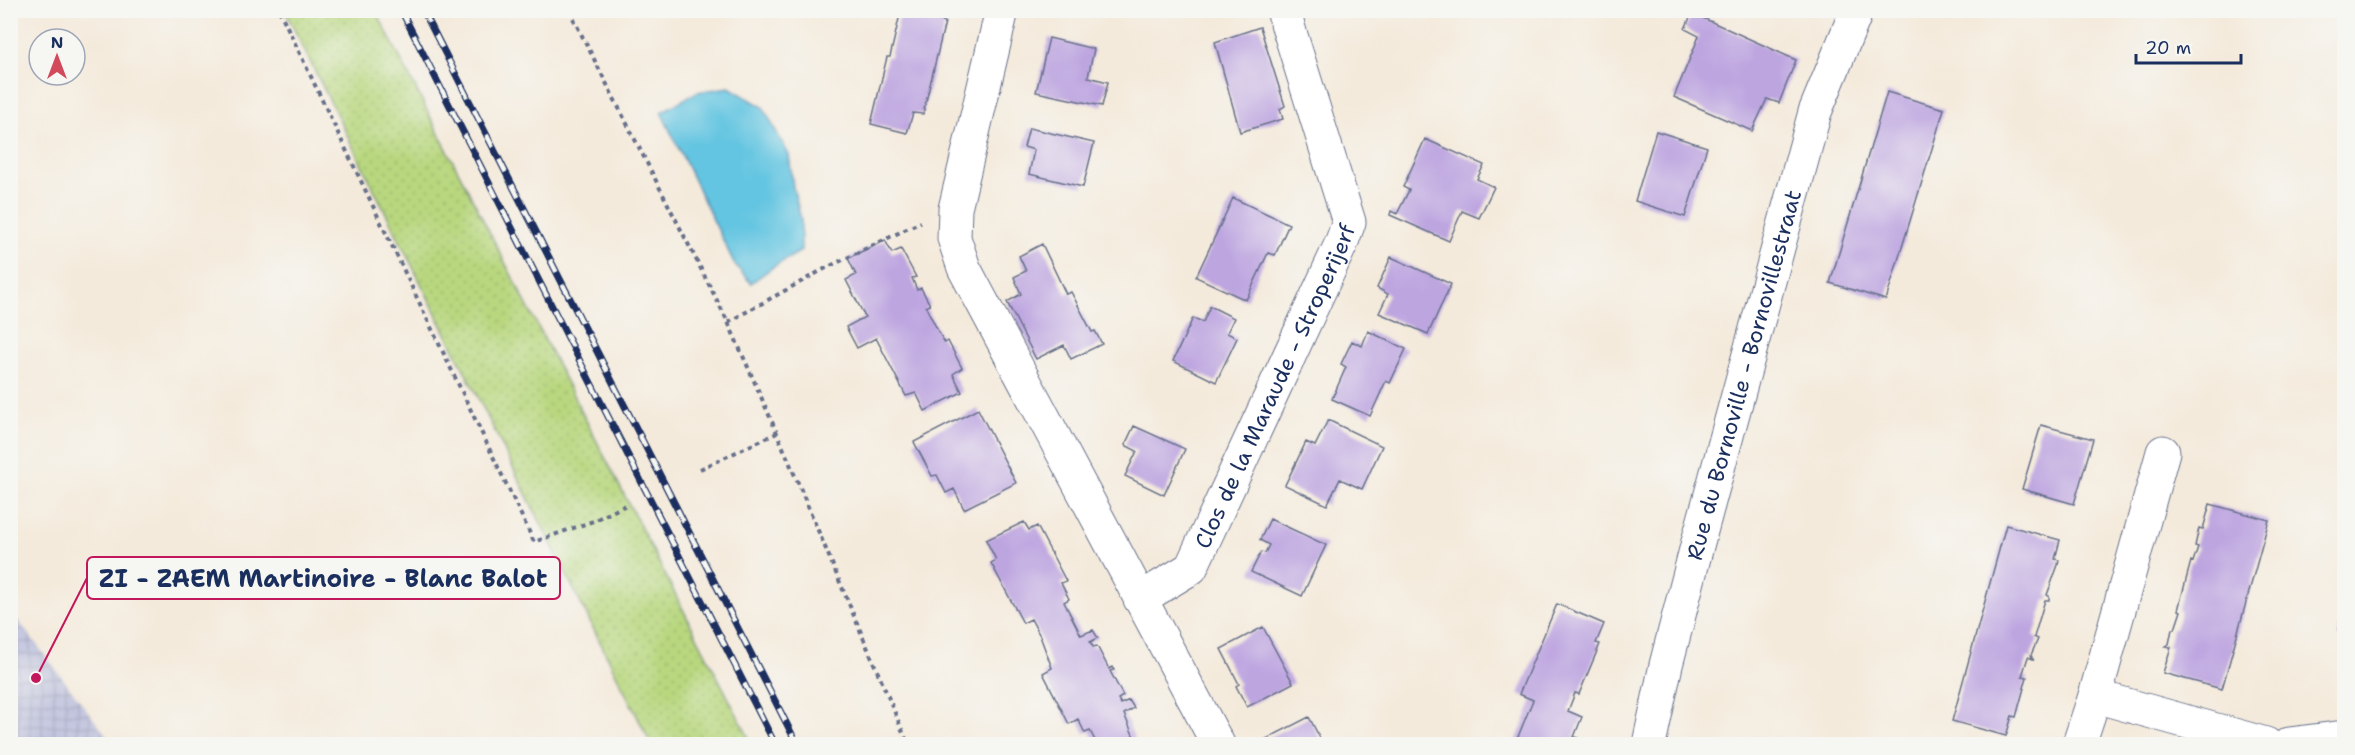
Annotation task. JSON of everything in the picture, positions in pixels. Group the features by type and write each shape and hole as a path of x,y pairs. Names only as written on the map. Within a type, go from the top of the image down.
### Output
{"street":[{"path":"1002,10 955,209 954,238 964,268 1218,744"},
{"name":"Clos de la Maraude - Stroperijerf","path":"1140,599 1191,568 1341,244 1349,222 1284,10"},
{"name":"Rue du Bornoville - Bornovillestraat","path":"1649,744 1689,575 1815,112 1857,10"},
{"path":"2079,744 2095,696 2163,452"},
{"path":"2095,696 2266,744"},
{"path":"2289,744 2344,737"}],"path":[{"path":"279,10 534,542 593,521 626,505"},
{"path":"569,10 728,322 908,744"},
{"path":"728,322 826,268 904,229 955,209"},
{"path":"700,469 777,433"}],"shaded area":[{"path":"11,611 113,744 11,744"}],"green space":[{"path":"285,11 376,11 752,744 651,744"}],"water":[{"path":"729,87 763,107 789,155 793,187 801,219 801,251 751,283 735,265 661,112 697,92"}],"building":[{"path":"901,10 936,10 934,19 945,22 923,114 913,113 907,133 871,124"},
{"path":"1692,13 1796,60 1779,103 1767,99 1752,131 1674,97 1699,36 1685,29"},
{"path":"1260,27 1285,106 1280,109 1283,119 1240,132 1215,42"},
{"path":"1049,38 1094,49 1088,77 1108,82 1102,106 1036,92"},
{"path":"1887,92 1944,109 1886,300 1830,283"},
{"path":"1029,128 1094,143 1083,187 1029,174 1034,150 1024,147"},
{"path":"1656,131 1707,147 1685,217 1635,201"},
{"path":"1425,139 1484,165 1477,179 1494,187 1479,218 1462,211 1449,241 1390,215 1391,211 1397,214 1409,190 1403,187"},
{"path":"1233,198 1289,224 1275,255 1268,253 1246,300 1196,277"},
{"path":"885,240 892,253 901,249 916,277 912,278 917,290 921,288 930,305 926,307 939,333 945,343 948,341 962,368 953,374 962,392 925,411 916,393 906,396 876,338 857,348 846,327 865,317 846,280 856,275 848,258"},
{"path":"1042,244 1066,294 1071,292 1092,332 1095,331 1102,344 1071,359 1064,345 1036,359 1007,302 1021,294 1014,277 1026,271 1019,256"},
{"path":"1391,257 1451,284 1428,334 1379,313 1388,294 1377,288"},
{"path":"1210,306 1234,318 1227,333 1237,338 1216,382 1173,361 1193,318 1203,322"},
{"path":"1368,331 1406,349 1390,383 1386,381 1370,416 1332,399 1346,367 1341,364 1352,341 1362,346"},
{"path":"978,409 1016,483 964,509 954,489 946,493 937,475 932,476 914,442"},
{"path":"1328,420 1382,446 1362,489 1340,479 1327,505 1285,485 1306,442 1315,446"},
{"path":"2041,425 2093,439 2074,504 2022,489"},
{"path":"1134,426 1185,449 1164,495 1125,476 1137,451 1125,445"},
{"path":"2210,504 2269,520 2222,689 2163,673 2171,647 2166,646 2169,644 2172,629 2175,629 2181,611 2178,610 2191,561 2193,562 2198,547 2195,546 2199,528 2203,529"},
{"path":"1270,519 1326,545 1302,596 1251,572 1261,552 1265,553 1269,545 1260,540"},
{"path":"1024,522 1029,530 1037,526 1066,581 1061,583 1069,599 1064,602 1081,635 1093,630 1098,638 1090,642 1093,647 1097,646 1109,669 1113,667 1114,670 1110,671 1123,696 1118,699 1121,704 1129,700 1134,708 1124,714 1137,744 1097,744 1090,731 1085,733 1078,719 1069,724 1043,673 1052,668 1040,636 1031,619 1023,623 991,563 996,560 986,540"},
{"path":"2006,525 2060,540 2055,559 2059,560 2058,565 2047,595 2049,600 2045,600 2034,637 2038,639 2031,655 2033,659 2028,657 2022,676 2027,677 2016,717 2012,716 2006,736 1952,721"},
{"path":"1557,604 1604,624 1596,643 1600,644 1579,694 1575,693 1568,711 1582,717 1574,737 1578,738 1575,744 1515,744 1533,700 1519,694"},
{"path":"1263,627 1293,683 1247,707 1236,686 1239,684 1221,649"},
{"path":"2344,627 2344,657 2343,657 2338,628"},
{"path":"1309,717 1323,744 1266,744 1264,740"}],"railway":[{"path":"401,10 775,744"},
{"path":"423,10 797,744"}],"place":[{"name":"ZI - ZAEM Martinoire - Blanc Balot","path":"36,678"}]}
